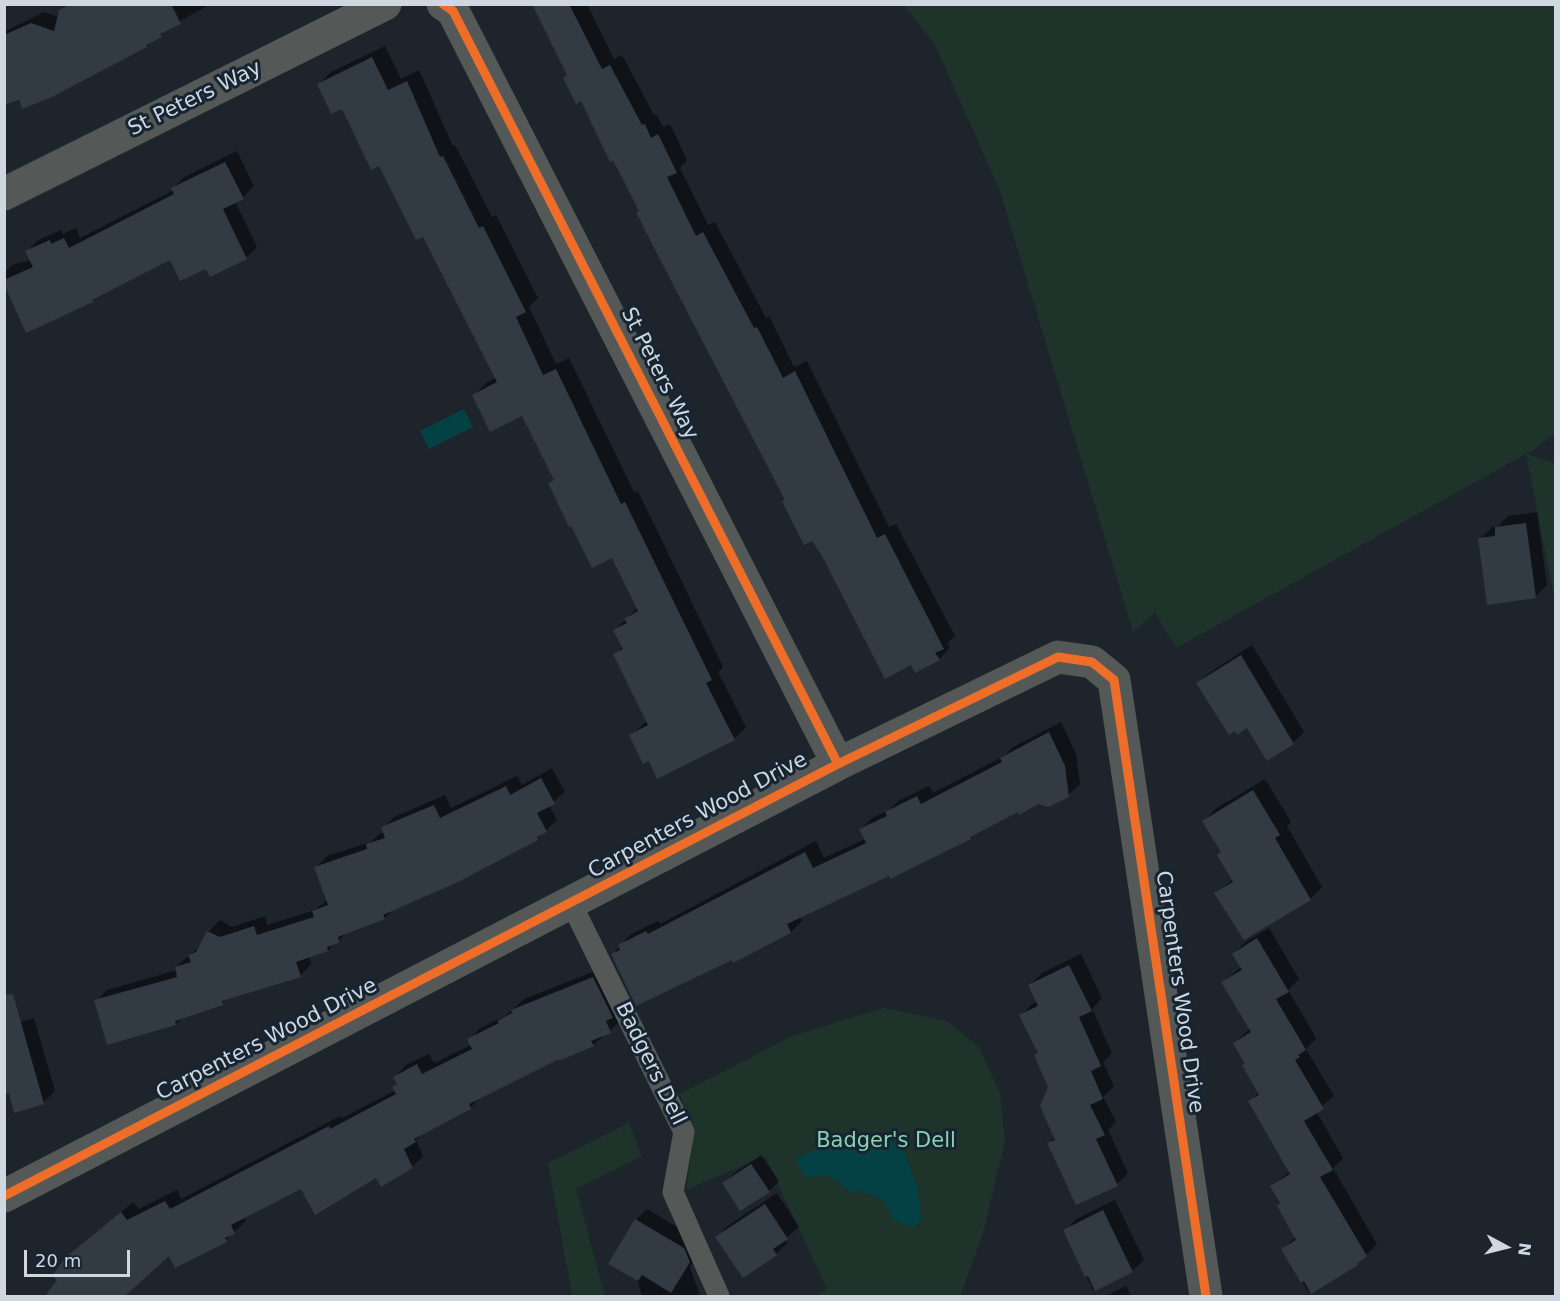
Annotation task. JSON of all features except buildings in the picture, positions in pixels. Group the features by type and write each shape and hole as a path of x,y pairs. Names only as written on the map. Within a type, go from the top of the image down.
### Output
{"street":[{"name":"St Peters Way","path":"4,194 385,4"},
{"name":"St Peters Way","path":"443,4 453,11 838,764"},
{"name":"Carpenters Wood Drive","path":"4,1196 838,764 1058,657 1092,662 1114,680 1206,1296"}],"lane":[{"name":"Badgers Dell","path":"571,903 684,1132 673,1192 719,1296"}],"green space":[{"path":"904,5 1555,5 1555,434 1527,454 1555,463 1555,601 1526,454 1176,648 1155,613 1133,632 1000,191 935,45"},
{"name":"Badger's Dell","path":"883,1008 947,1021 979,1047 1000,1093 1005,1142 983,1233 960,1296 815,1296 827,1289 765,1156 686,1190 693,1140 680,1094 792,1036"},
{"path":"629,1123 642,1156 576,1189 605,1296 572,1296 548,1163"}],"shaded area":[{"path":"464,409 473,427 429,449 420,431"},
{"path":"886,1136 905,1154 917,1186 921,1219 913,1228 893,1219 883,1200 859,1190 853,1193 829,1176 805,1177 795,1159 839,1141"}],"cycle path":[{"path":"443,4 453,11 838,764"},
{"path":"4,1196 838,764 1058,657 1092,662 1114,680 1206,1296"}]}
